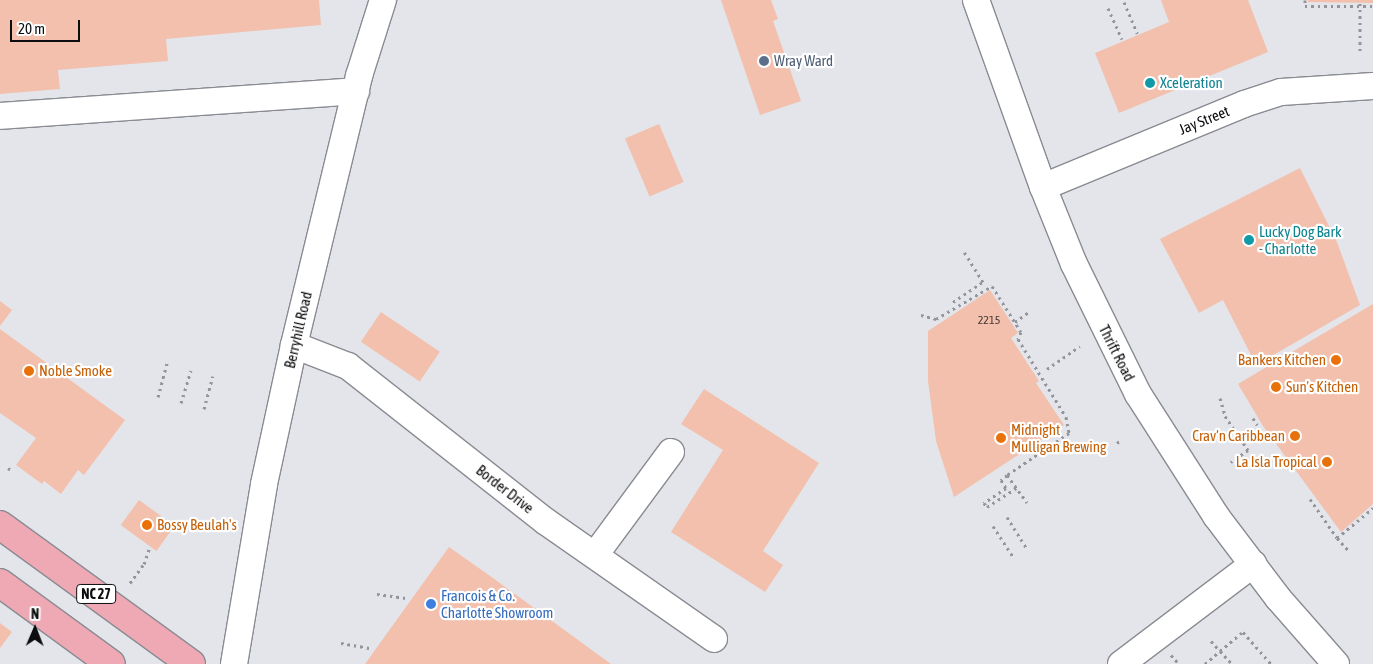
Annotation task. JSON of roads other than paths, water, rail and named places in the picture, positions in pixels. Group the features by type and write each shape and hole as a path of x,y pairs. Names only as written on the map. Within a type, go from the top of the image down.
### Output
{"main road":[{"name":"NC 27","path":"0,525 191,664"},
{"path":"0,583 111,664"}],"street":[{"name":"Berryhill Road","path":"234,664 264,484 294,345 356,90 383,0"},
{"name":"Thrift Road","path":"976,0 1043,187 1074,264 1138,394 1189,476 1253,564 1278,598 1336,664"},
{"name":"Jay Street","path":"1043,187 1244,104 1281,92 1347,86 1373,86"},
{"path":"0,116 356,90"},
{"name":"Border Drive","path":"294,345 348,366 545,521 714,639"},
{"path":"595,556 671,452"},
{"path":"1121,664 1253,564"}],"place":[{"name":"Wray Ward","path":"764,61"},
{"name":"Xceleration","path":"1150,83"},
{"name":"Lucky Dog Bark - Charlotte","path":"1249,240"},
{"name":"Bankers Kitchen","path":"1336,360"},
{"name":"Noble Smoke","path":"29,371"},
{"name":"Sun's Kitchen","path":"1276,387"},
{"name":"Crav’n Caribbean","path":"1295,436"},
{"name":"Midnight Mulligan Brewing","path":"1001,438"},
{"name":"La Isla Tropical","path":"1327,462"},
{"name":"Bossy Beulah's","path":"147,525"},
{"name":"Francois & Co. Charlotte Showroom","path":"431,604"}]}
